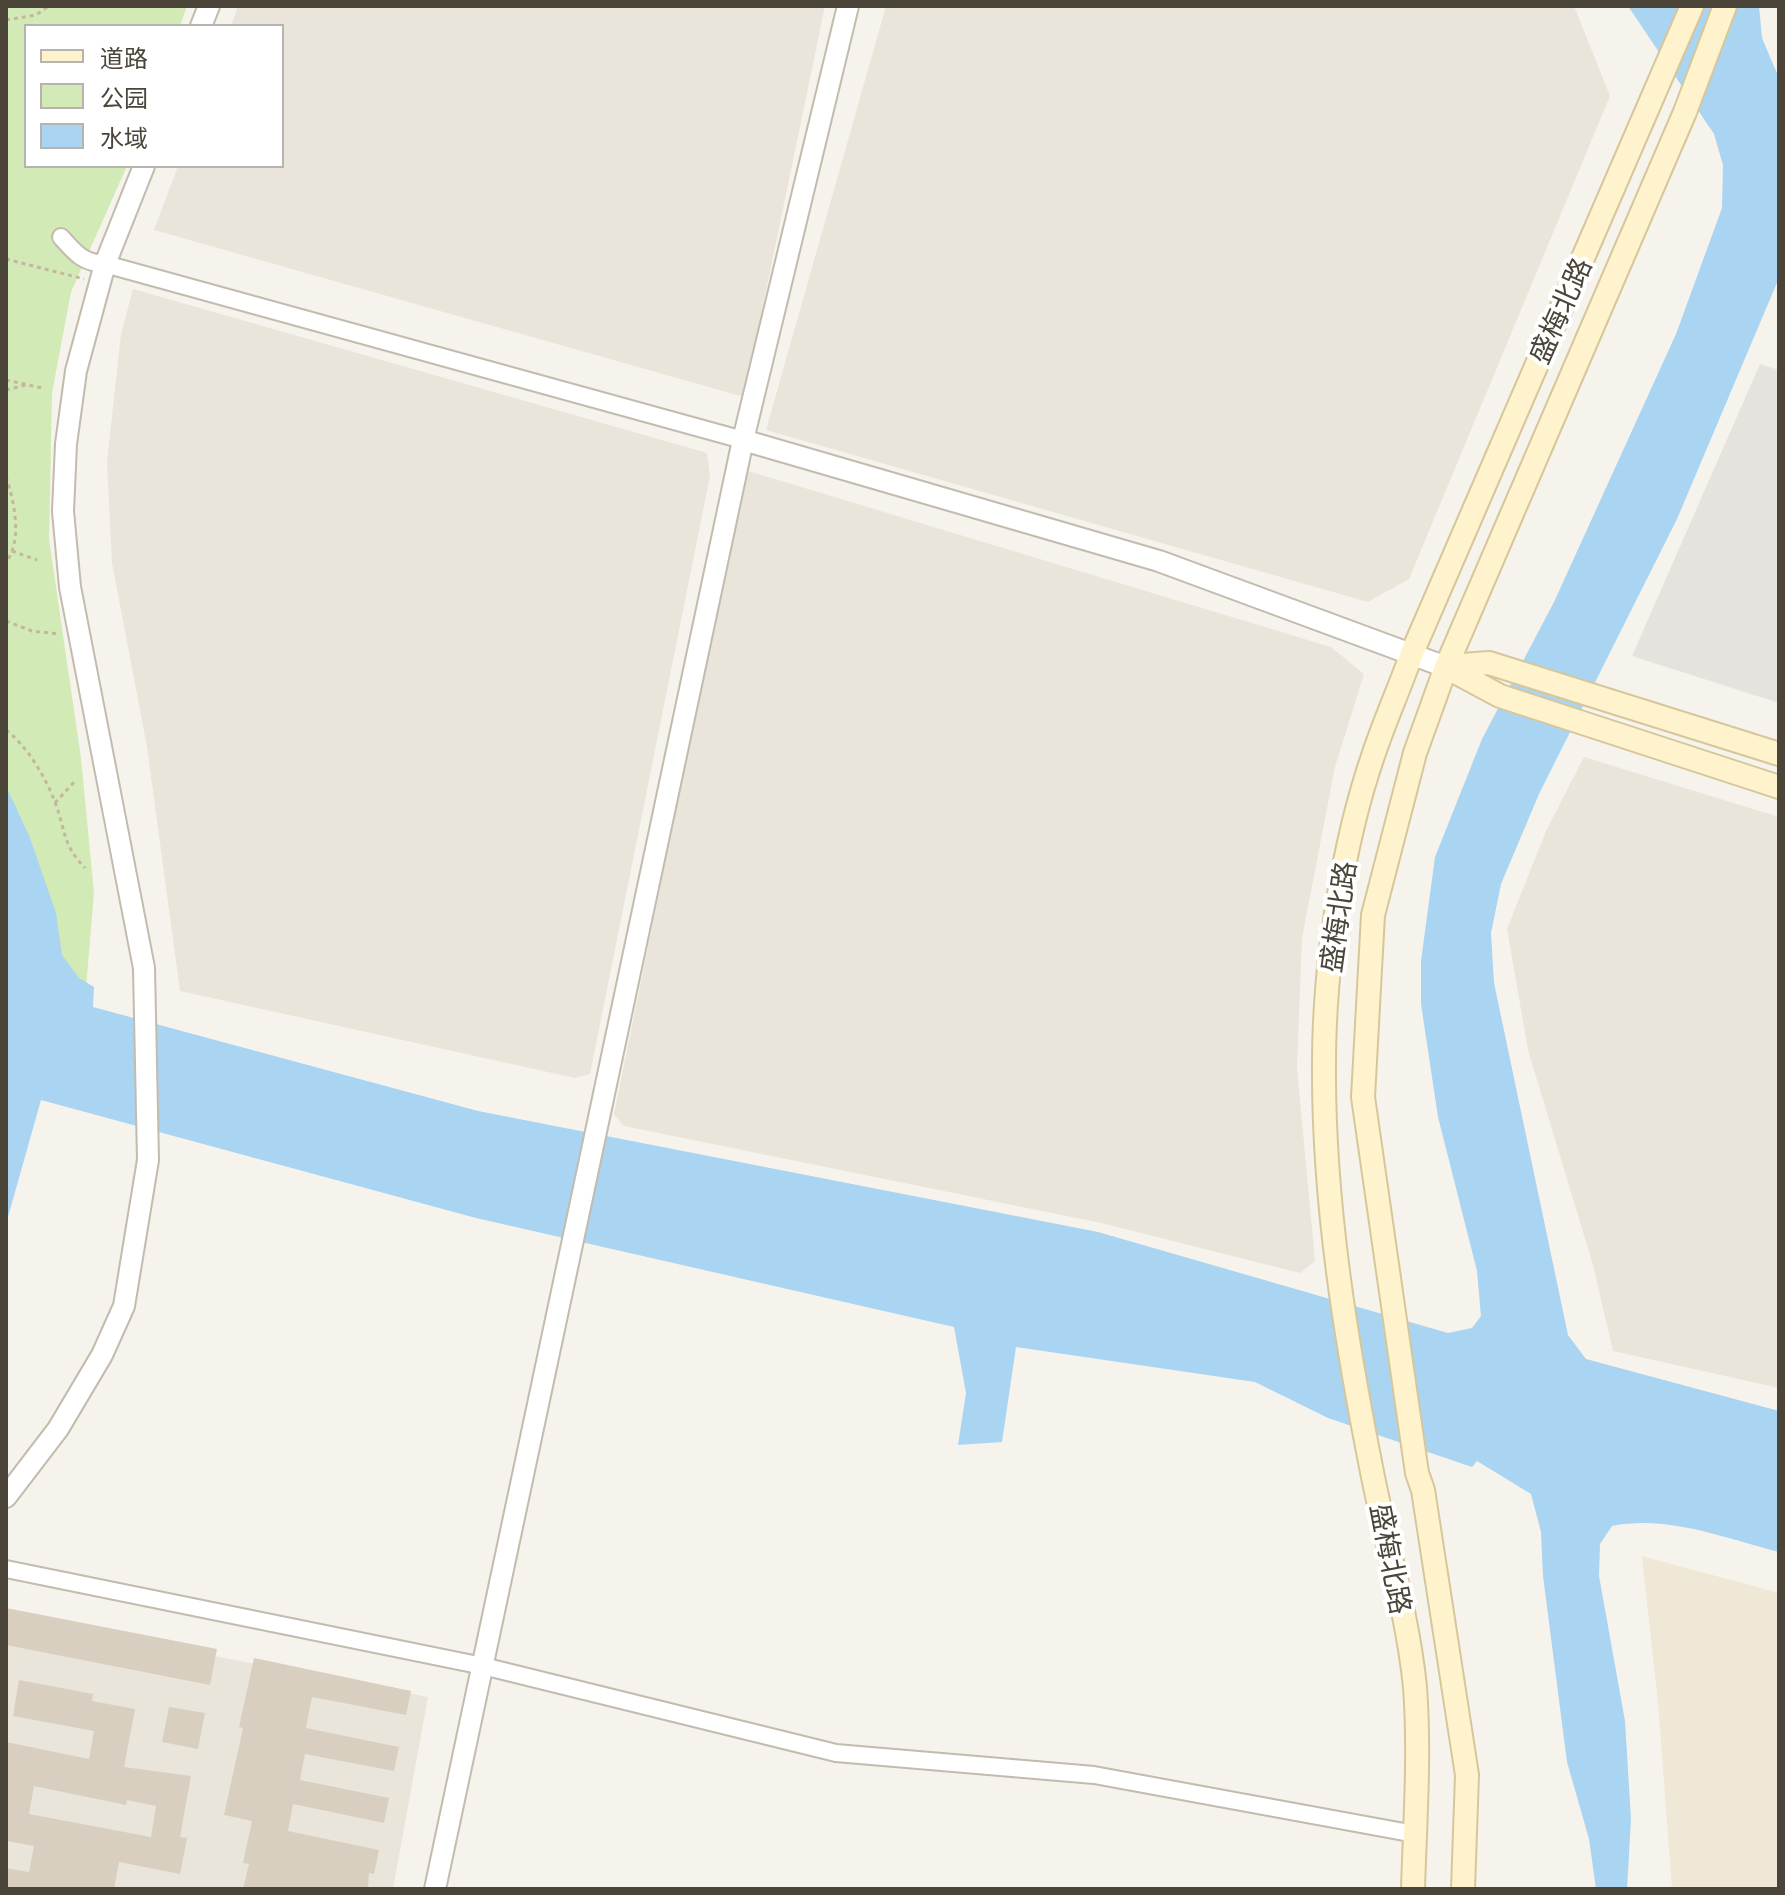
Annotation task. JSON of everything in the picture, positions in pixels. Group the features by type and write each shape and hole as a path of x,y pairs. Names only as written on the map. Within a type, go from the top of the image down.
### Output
{"main road":[{"name":"盛梅北路","path":"1413,1889 1415,1685 1369,1456 1339,1273 1324,1063 1335,929 1358,807 1373,755 1412,653 1662,82 1692,6"},
{"name":"盛梅北路","path":"1463,1889 1467,1775 1423,1490 1417,1473 1363,1097 1373,915 1415,753 1446,667 1685,112 1725,6"},
{"path":"1446,667 1489,663 1779,754"},
{"path":"1446,667 1500,696 1584,726 1779,787"}],"street":[{"path":"435,1889 743,440 848,6"},
{"path":"6,1497 58,1429 102,1355 124,1306 148,1160 144,968 70,587 63,511 66,444 76,371 102,274 143,168"},
{"path":"61,237 77,256 92,263 102,274 743,440 1159,561 1446,667"},
{"path":"6,1569 483,1666 836,1753 1094,1775 1415,1834"}],"path":[{"path":"6,20 36,15 49,6"},
{"path":"6,259 102,274"},
{"path":"6,380 42,388"},
{"path":"6,390 28,385"},
{"path":"6,477 15,535 6,562"},
{"path":"12,551 37,560"},
{"path":"6,621 32,631 80,637"},
{"path":"6,730 18,739 55,803 69,851 85,868"},
{"path":"55,803 75,781"}],"shaded area":[{"path":"238,6 825,6 744,397 154,230 177,168 284,168 284,24 232,24"},
{"path":"886,6 1574,6 1610,96 1409,579 1368,602 766,430"},
{"path":"133,289 707,453 710,476 590,1074 575,1078 180,991 147,747 112,563 107,462 121,334"},
{"path":"1760,364 1779,370 1779,703 1632,656"},
{"path":"745,470 1331,647 1364,674 1335,767 1302,938 1297,1068 1315,1261 1300,1273 1101,1223 624,1126 614,1114"},
{"path":"1584,757 1779,817 1779,1388 1613,1351 1593,1265 1528,1050 1507,929 1546,831"},
{"path":"1642,1556 1779,1593 1779,1889 1672,1889 1658,1703"},
{"path":"6,1616 428,1697 393,1889 6,1889"}],"green space":[{"path":"6,6 187,6 181,24 24,24 24,168 126,168 71,292 52,393 49,539 81,758 94,893 86,988 6,1004"}],"water":[{"path":"1628,6 1759,6 1762,38 1779,78 1779,278 1677,519 1539,794 1501,884 1491,933 1494,983 1568,1335 1586,1359 1779,1411 1779,1552 1696,1530 1654,1523 1612,1526 1600,1544 1599,1576 1625,1721 1631,1819 1627,1889 1596,1889 1589,1839 1567,1762 1543,1576 1541,1532 1531,1494 1477,1461 1472,1467 1328,1418 1255,1382 1016,1347 1002,1442 958,1445 966,1393 954,1327 476,1218 41,1100 6,1224 6,786 30,838 56,913 62,955 79,978 94,987 93,1007 478,1111 1098,1232 1448,1333 1472,1328 1481,1316 1477,1271 1438,1117 1421,1004 1421,961 1435,857 1482,739 1554,602 1676,334 1722,208 1723,165 1714,134"}],"building":[{"path":"6,1608 217,1649 210,1685 6,1645"},
{"path":"254,1658 411,1691 406,1715 312,1697 306,1728 399,1747 394,1771 305,1754 300,1780 389,1798 384,1823 293,1804 288,1831 379,1850 374,1874 369,1873 368,1889 243,1889 249,1864 243,1863 252,1821 224,1815"},
{"path":"19,1680 93,1694 92,1701 135,1709 124,1767 191,1776 180,1837 187,1838 180,1874 119,1862 114,1889 6,1889 6,1868 29,1872 34,1846 6,1841 6,1742 89,1759 94,1731 13,1716","holes":["34,1786 126,1805 127,1800 156,1806 151,1837 29,1814"]},
{"path":"169,1707 205,1713 198,1749 162,1742"}]}
